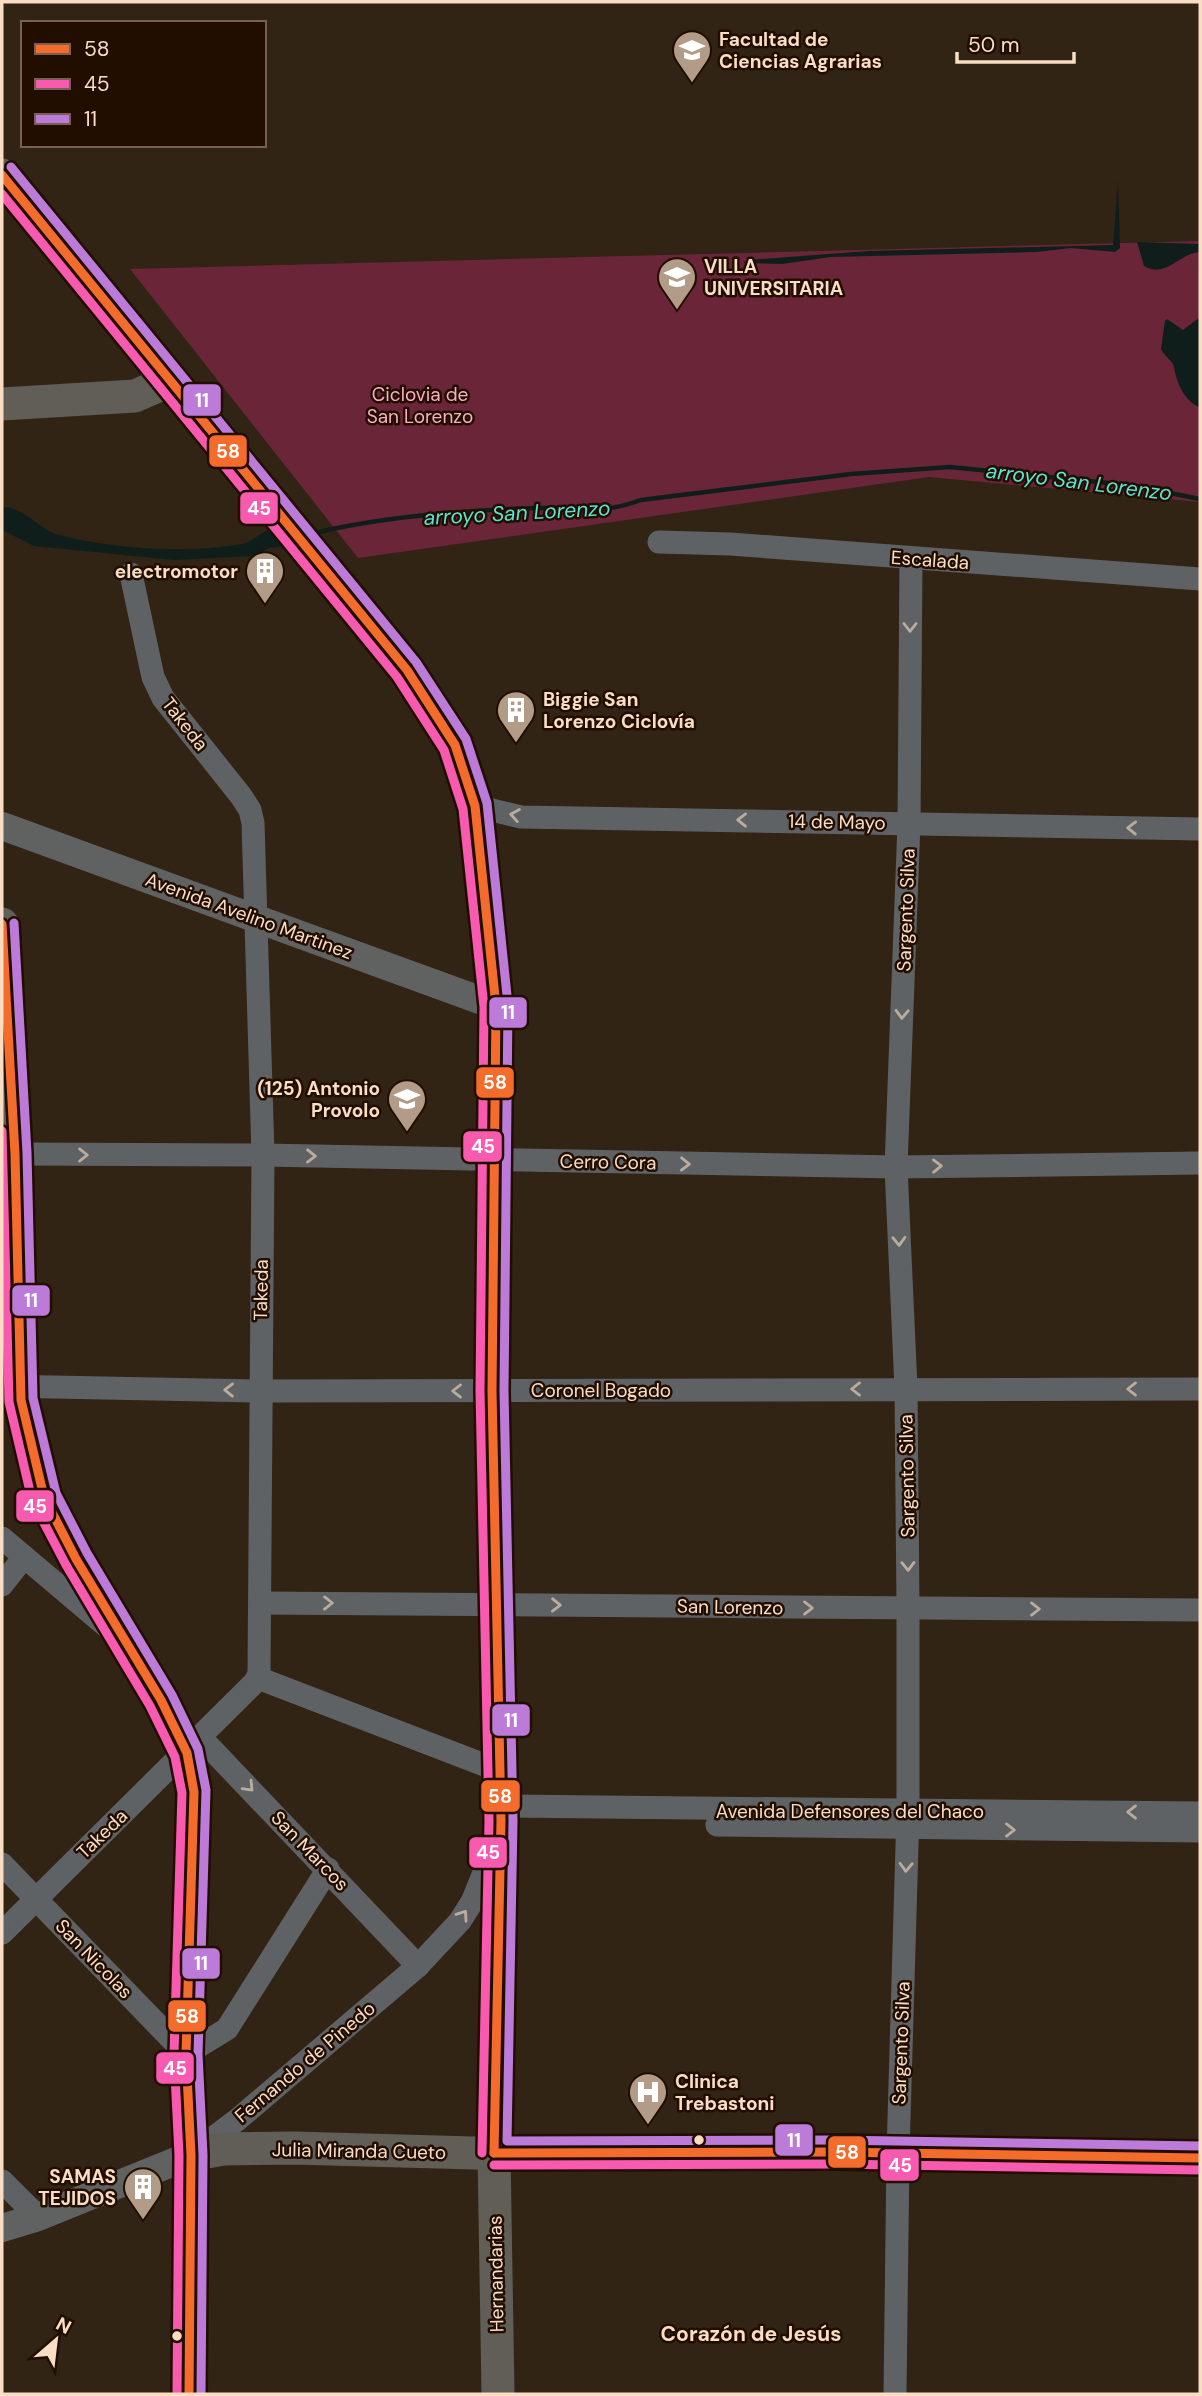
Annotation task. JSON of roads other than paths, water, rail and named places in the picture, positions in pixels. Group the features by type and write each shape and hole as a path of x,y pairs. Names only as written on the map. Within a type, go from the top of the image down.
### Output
{"highway":[{"name":"Hernandarias","path":"2,175 169,381 264,493 435,710 455,745 475,806 495,998 492,1391 500,1771 494,2153 498,2394"},
{"path":"2,404 135,396 169,381"},
{"path":"2,924 8,992 15,1154 11,1386 21,1400 44,1497 76,1559 194,1746 186,2054 191,2155 189,2394"},
{"name":"Julia Miranda Cueto","path":"191,2155 223,2149 294,2148 494,2153 898,2153 1200,2158"}],"main road":[{"name":"Avenida Avelino Martinez","path":"2,825 255,910 495,998"},
{"name":"Fernando de Pinedo","path":"2,2228 38,2217 191,2155"}],"street":[{"name":"Escalada","path":"659,542 730,544 1200,579"},
{"name":"Sargento Silva","path":"895,2394 907,1820 908,1608 906,1388 896,1167 909,823 911,559"},
{"name":"Takeda","path":"2,1933 194,1746 258,1678 263,1155 250,810 163,698 153,677 131,575"},
{"name":"14 de Mayo","path":"475,806 521,817 1200,829"},
{"name":"Cerro Cora","path":"15,1154 263,1155 896,1167 1200,1163"},
{"name":"Coronel Bogado","path":"11,1386 260,1391 1200,1389"},
{"path":"2,1538 130,1646"},
{"path":"2,1585 24,1557"},
{"name":"San Lorenzo","path":"260,1603 1200,1610"},
{"path":"258,1678 500,1771"},
{"name":"San Marcos","path":"194,1746 328,1869 418,1966"},
{"name":"Avenida Defensores del Chaco","path":"500,1820 907,1820 1200,1813"},
{"name":"Fernando de Pinedo","path":"191,2155 237,2120 418,1966 460,1921 472,1902 500,1820"},
{"name":"Avenida Defensores del Chaco","path":"907,1820 1200,1831"},
{"name":"San Nicolas","path":"2,1864 186,2054"},
{"path":"186,2054 228,2029 328,1869"},
{"path":"2,2181 38,2217"}],"waterway":[{"name":"arroyo San Lorenzo","path":"310,534 424,515 511,509 612,508 641,500 851,474 950,467 1129,485 1200,499"}],"place":[{"name":"Facultad de Ciencias Agrarias","path":"692,84"},
{"name":"VILLA UNIVERSITARIA","path":"677,311"},
{"name":"electromotor","path":"265,605"},
{"name":"Biggie San Lorenzo Ciclovía","path":"516,744"},
{"name":"(125) Antonio Provolo","path":"407,1133"},
{"name":"Clinica Trebastoni","path":"648,2126"},
{"name":"SAMAS TEJIDOS","path":"143,2221"}],"district":[{"name":"Corazón de Jesús","path":"751,2334"}],"park label":[{"name":"Ciclovia de San Lorenzo","path":"420,405"}]}
